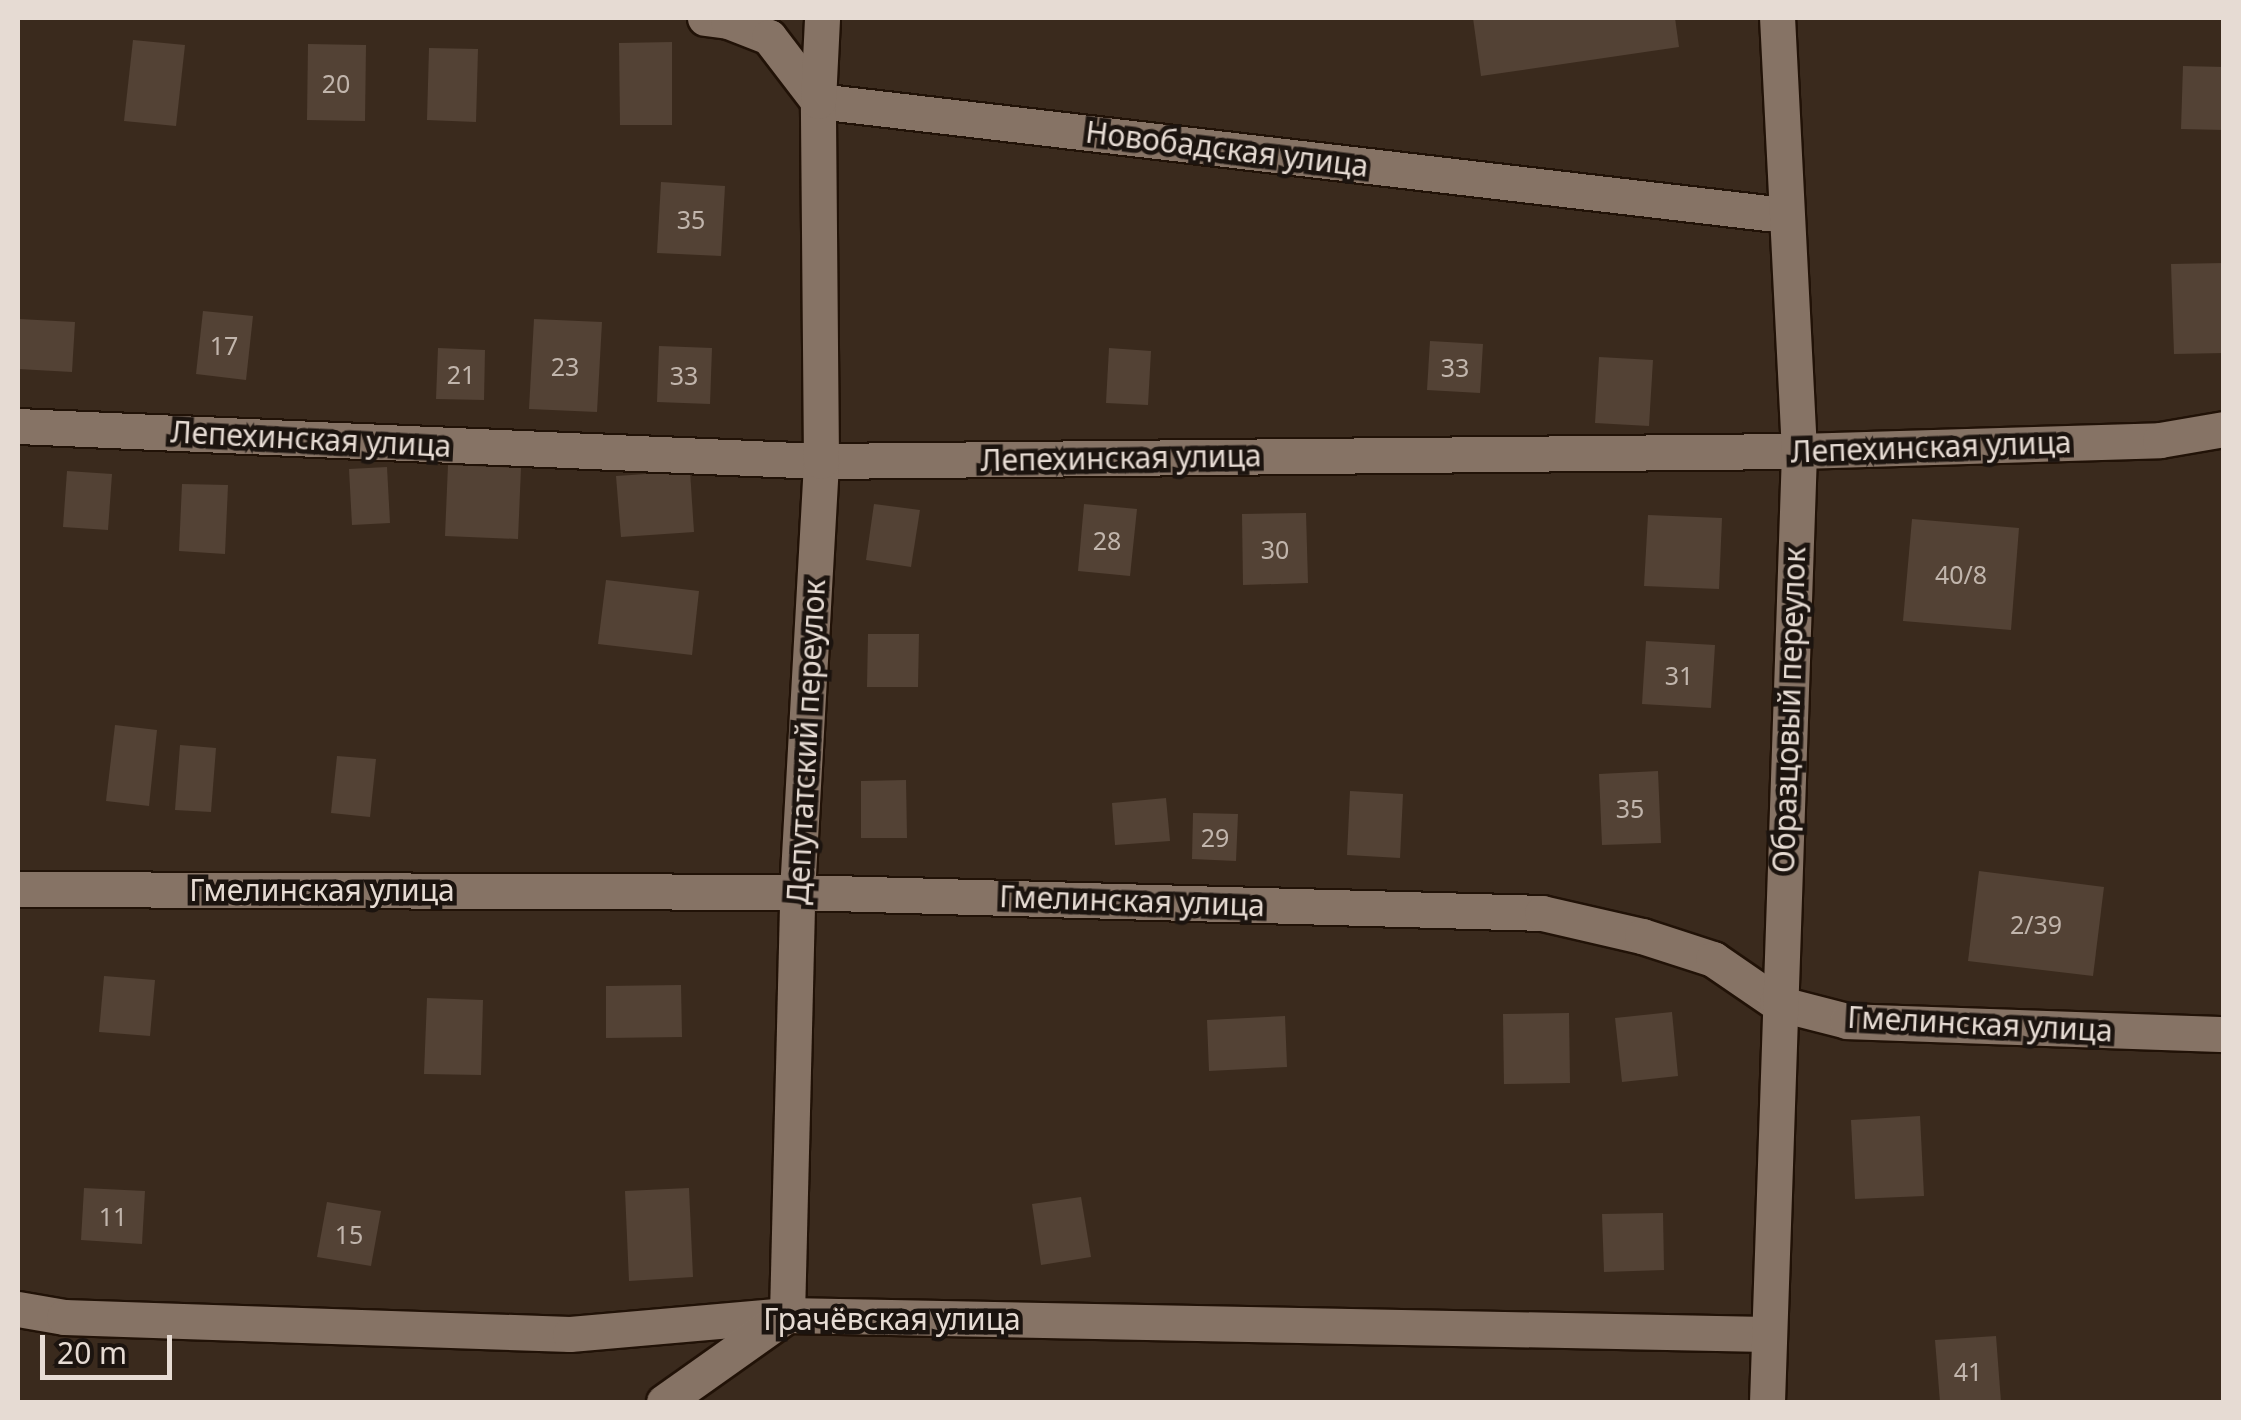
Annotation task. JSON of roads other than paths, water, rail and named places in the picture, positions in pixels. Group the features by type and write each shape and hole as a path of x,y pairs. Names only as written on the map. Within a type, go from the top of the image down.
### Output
{"street":[{"path":"705,18 728,20 769,37 818,101"},
{"name":"Депутатский переулок","path":"787,1315 796,892 821,462 818,101 822,18"},
{"name":"Образцовый переулок","path":"1766,1402 1799,451 1784,215 1777,18"},
{"name":"Новобадская улица","path":"818,101 1784,215"},
{"name":"Лепехинская улица","path":"18,426 821,462 1799,451 2160,440 2224,429"},
{"name":"Гмелинская улица","path":"18,889 796,892 1542,913 1642,936 1714,960 1777,1002 1847,1021 2224,1034"},
{"name":"Грачёвская улица","path":"18,1310 64,1317 570,1334 787,1315 1768,1334"},
{"path":"664,1402 787,1315"}]}
